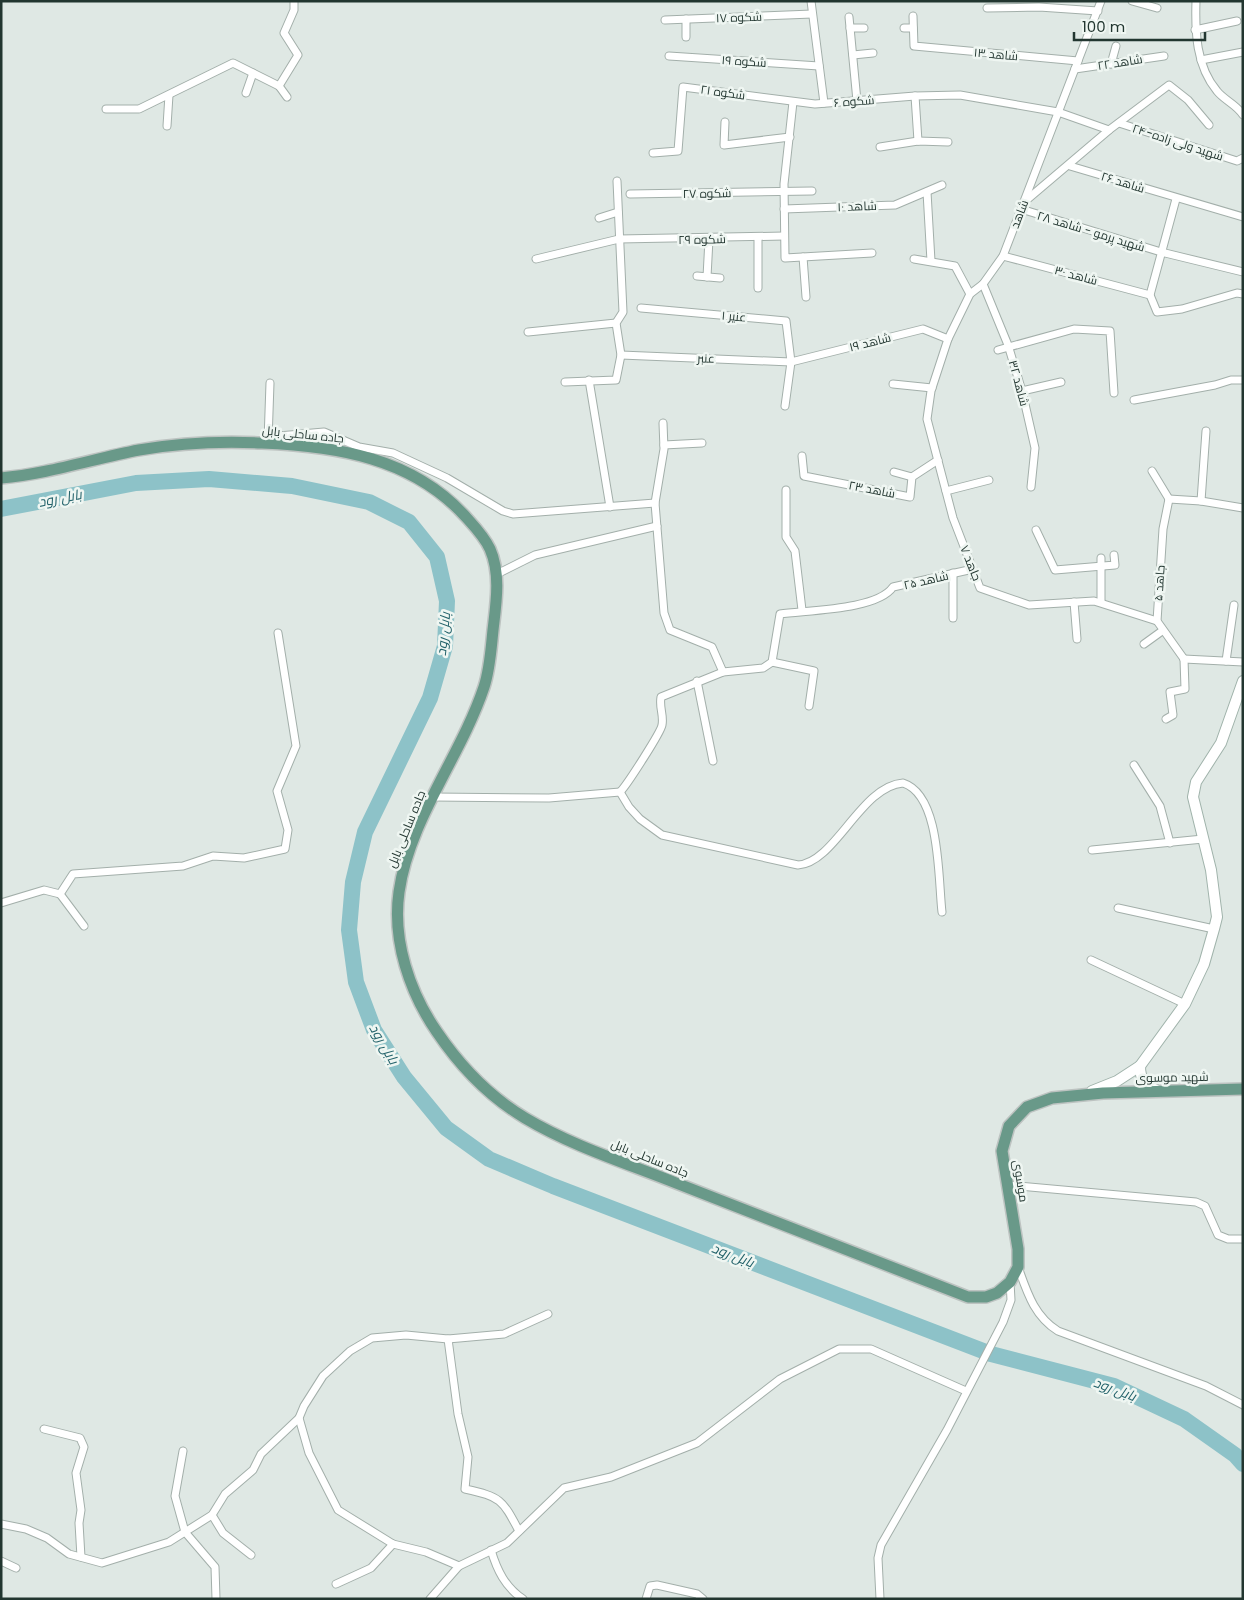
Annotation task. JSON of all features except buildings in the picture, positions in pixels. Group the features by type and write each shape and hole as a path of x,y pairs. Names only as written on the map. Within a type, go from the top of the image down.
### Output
{"main road":[{"name":"جاده ساحلی بابل","path":"1,478 178,444 268,440 350,453 382,461 417,478 446,496 479,532 491,551 498,590 490,661 483,689 433,798 403,870 398,898 399,936 408,976 421,1008 439,1035 476,1080 499,1100 525,1118 576,1143 968,1297 991,1296 1010,1282"},
{"path":"1076,1095 1117,1081 1140,1066 1185,1004 1204,964 1217,917 1213,888 1193,797 1196,782 1222,743 1243,681"},
{"path":"1140,1066 1140,1075 1145,1085 1158,1092"},
{"name":"شهید موسوی","path":"1102,1093 1243,1089"},
{"name":"موسوی","path":"1018,1267 1018,1249 1002,1151 1006,1134 1014,1119 1026,1107 1042,1100 1102,1093"},
{"path":"1010,1282 1018,1267"}],"street":[{"path":"279,86 298,55 284,33 294,10 294,1"},
{"path":"811,1 824,103"},
{"name":"شاهد","path":"927,419 932,388 948,339 970,294 982,284 1003,256 1102,1"},
{"path":"1132,1 1157,8"},
{"path":"1196,1 1195,30 1201,60 1217,91 1242,112"},
{"path":"986,8 1039,7 1098,11"},
{"name":"شکوه ۱۷","path":"665,20 812,14"},
{"path":"904,28 914,28 913,16"},
{"path":"849,17 857,101"},
{"path":"686,19 686,37"},
{"path":"1195,30 1237,21"},
{"path":"850,28 864,28"},
{"name":"شاهد ۱۳","path":"914,28 914,46 1078,61"},
{"path":"1110,64 1116,46"},
{"path":"1201,60 1243,52"},
{"path":"852,55 873,53"},
{"name":"شکوه ۱۹","path":"669,56 819,66"},
{"name":"شاهد ۲۲","path":"1075,69 1164,56"},
{"path":"106,109 139,108 233,63 279,86 287,96"},
{"path":"246,93 253,73"},
{"path":"1022,206 1109,130 1169,85 1188,100 1209,125"},
{"name":"شکوه ۲۱","path":"653,152 678,152 683,87 793,102"},
{"path":"168,126 169,95"},
{"name":"شکوه ۶","path":"793,102 824,103 915,96 960,95 1058,112 1109,130"},
{"path":"915,96 918,140"},
{"path":"793,102 784,188 784,258 872,253"},
{"path":"725,122 724,146 790,137"},
{"name":"شهید ولی زاده-۲۴","path":"1119,123 1240,159"},
{"path":"880,147 918,140 948,142"},
{"name":"شاهد ۲۶","path":"1070,166 1176,199 1243,217"},
{"path":"565,382 616,380 621,355 616,323 623,312 617,181"},
{"name":"شاهد ۱۰","path":"784,209 895,205 942,184"},
{"name":"شکوه ۲۷","path":"630,194 784,188 812,191"},
{"path":"927,192 931,261"},
{"path":"1176,199 1150,294 1157,312 1182,309 1237,293 1243,294"},
{"name":"شهید پرمو - شاهد ۲۸","path":"1022,206 1162,252 1243,272"},
{"path":"599,218 618,212"},
{"name":"شکوه ۲۹","path":"536,259 619,239 708,239 784,236"},
{"path":"758,238 758,288"},
{"path":"707,277 708,239"},
{"name":"شاهد ۳۰","path":"1003,256 1150,294"},
{"path":"803,257 806,297"},
{"path":"914,259 955,266 970,294"},
{"path":"697,276 720,278"},
{"name":"شاهد ۳۲","path":"982,284 1008,345 1022,391 1035,448 1031,487"},
{"name":"عنیر ۱","path":"641,308 786,321 791,362"},
{"path":"528,332 616,323"},
{"name":"شاهد ۱۹","path":"791,362 923,328 948,339"},
{"path":"998,350 1008,345 1074,329 1110,332 1114,393"},
{"name":"عنبر","path":"621,355 791,362"},
{"path":"785,406 791,362"},
{"path":"589,380 610,507"},
{"path":"1134,400 1215,385 1231,380 1243,380"},
{"path":"1022,391 1061,382"},
{"path":"270,384 268,440 309,432 324,432 360,447 392,453 446,478 502,511 514,514 655,504"},
{"path":"893,384 932,388"},
{"name":"جاهد ۷","path":"927,419 953,518 980,588 1028,605 1101,602 1157,621"},
{"path":"663,423 664,445 655,504 664,613 670,630 712,648 723,672"},
{"path":"1201,501 1206,431"},
{"path":"664,445 702,443"},
{"name":"شاهد ۲۳","path":"802,456 804,476 910,497 912,477 938,460"},
{"path":"1152,471 1169,499 1201,501 1243,508"},
{"path":"894,472 912,477"},
{"path":"946,491 989,480"},
{"path":"786,490 786,537 795,551 802,610"},
{"name":"جاهد ۵","path":"1157,621 1163,529 1169,499"},
{"path":"495,575 535,556 657,526"},
{"path":"1036,530 1055,570 1101,562 1115,565 1114,555"},
{"path":"1101,562 1101,602"},
{"name":"شاهد ۲۵","path":"772,662 780,614 853,605 887,595 892,587 973,569"},
{"path":"953,573 953,618"},
{"path":"1074,602 1077,639"},
{"path":"1226,661 1234,605"},
{"path":"1157,621 1162,631 1184,659 1185,689 1170,692 1173,714 1166,719"},
{"path":"1144,644 1162,631"},
{"path":"60,894 73,874 183,866 212,856 244,858 285,849 288,830 277,791 296,746 278,633"},
{"path":"1184,659 1243,662"},
{"path":"620,792 660,735 663,723 659,708 662,697 697,681 723,672 763,668 772,662 814,671 809,706"},
{"path":"697,681 713,761"},
{"path":"1134,765 1160,806 1170,843"},
{"path":"620,792 640,819 662,835 805,865 822,852 867,804 884,789 897,784 910,785 923,798 933,829 942,912"},
{"path":"433,798 549,798 620,792"},
{"path":"1092,850 1203,840"},
{"path":"1,903 44,890 60,894 84,926"},
{"path":"1118,908 1214,929"},
{"path":"1091,960 1185,1004"},
{"path":"1007,1185 1196,1202 1205,1206 1218,1235 1228,1239 1243,1239"},
{"path":"1018,1267 1035,1308 1048,1324 1058,1331 1206,1386 1243,1405"},
{"path":"880,1599 878,1558 881,1545 947,1430 1003,1322 1011,1300 1010,1282"},
{"path":"1,1524 26,1529 47,1538 69,1554 102,1563 169,1542 212,1515 225,1494 253,1470 261,1454 299,1418 304,1406 323,1376 350,1351 372,1338 406,1335 448,1339 504,1334 548,1314"},
{"path":"448,1339 458,1414 468,1457 465,1489 490,1494 504,1503 519,1531"},
{"path":"430,1599 458,1566 507,1543 564,1488 611,1478 697,1443 780,1379 839,1349 871,1349 966,1391"},
{"path":"299,1418 308,1453 338,1510 393,1544 426,1552 458,1566"},
{"path":"44,1429 80,1438 84,1447 76,1473 81,1510 79,1524 81,1557"},
{"path":"183,1451 175,1496 185,1532 215,1567 216,1599"},
{"path":"212,1515 223,1533 251,1555"},
{"path":"336,1584 371,1568 393,1544"},
{"path":"491,1550 498,1572 519,1598"},
{"path":"1,1562 16,1568"},
{"path":"646,1599 650,1586 657,1585 697,1594 703,1599"}],"waterway":[{"name":"بابل رود","path":"1,509 136,483 209,479 292,486 369,502 409,522 437,557 447,601 445,646 430,698 365,832 353,882 349,930 356,982 374,1030 404,1077 446,1128 489,1159 553,1186 991,1354 1114,1386 1184,1419 1235,1455 1243,1464"}]}
